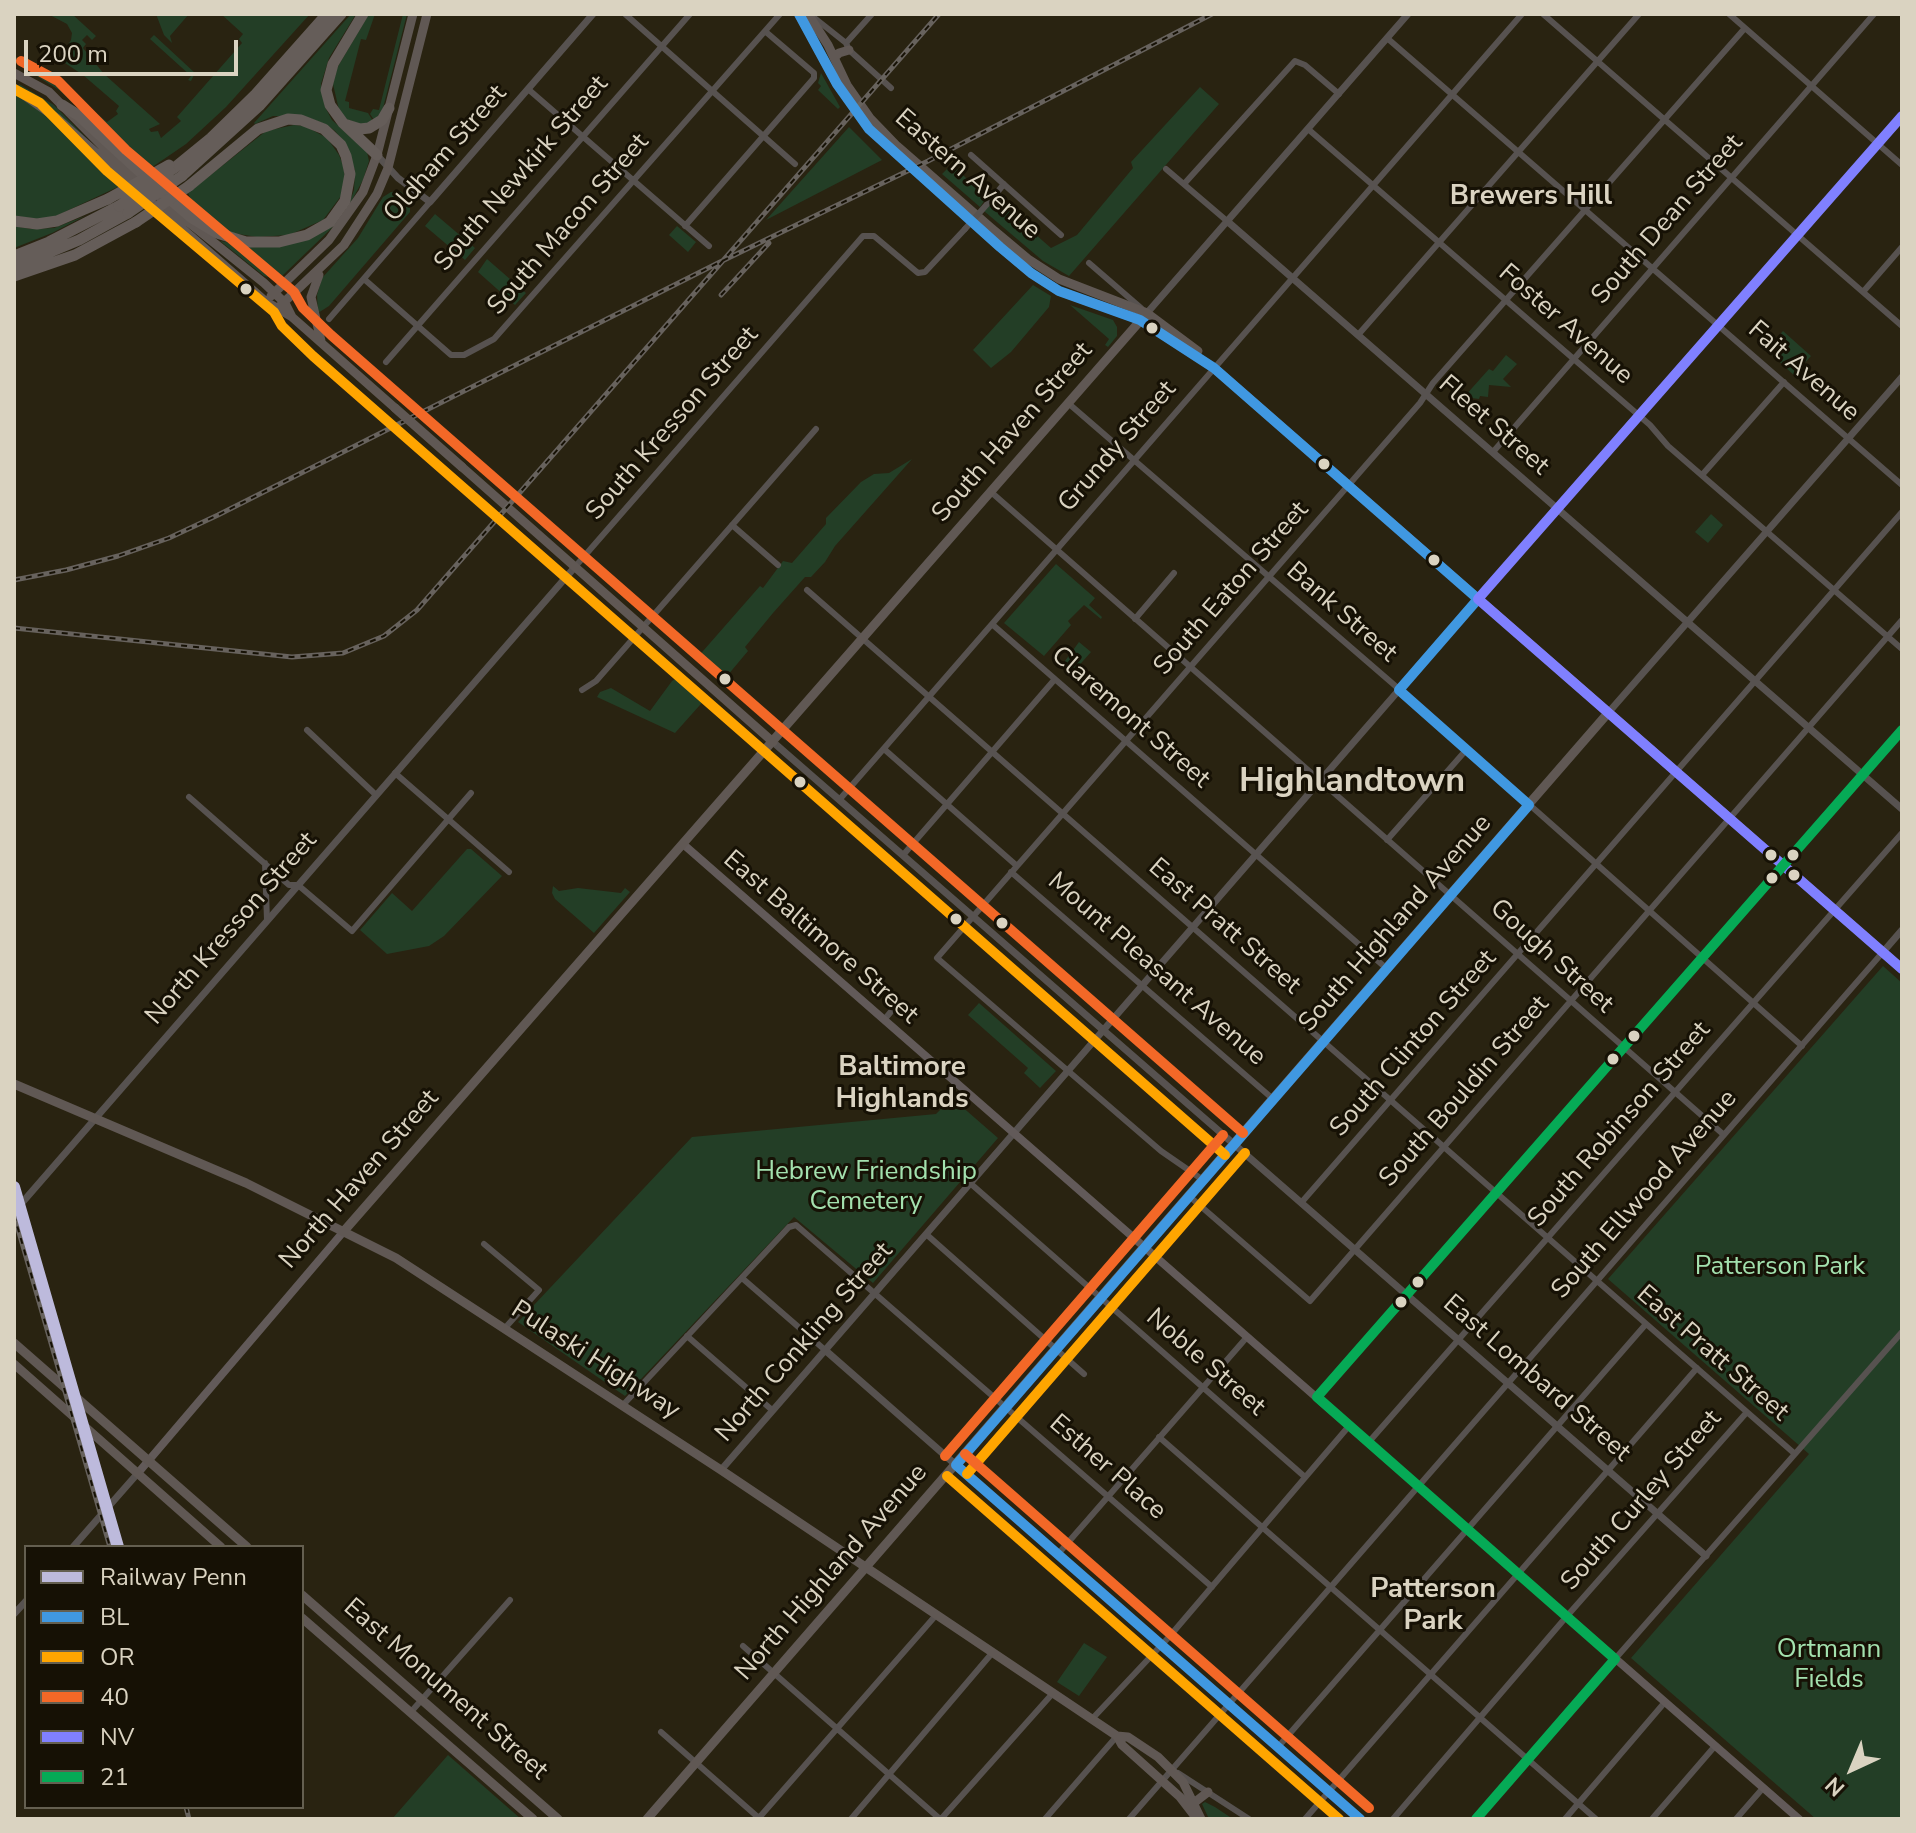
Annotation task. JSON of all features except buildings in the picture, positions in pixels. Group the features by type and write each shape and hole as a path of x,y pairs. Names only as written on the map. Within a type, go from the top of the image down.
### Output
{"highway":[{"path":"178,174 327,14"},
{"path":"14,276 75,255 178,174 259,106 341,14"},
{"path":"363,14 333,64 326,90 330,105 343,123 377,155"},
{"path":"14,221 37,224 57,221 108,199 178,174 258,129 288,119 314,124 333,137 346,156 350,174 348,191 339,211 317,231 279,242 246,242 217,233 192,218 78,115 62,105"},
{"path":"343,123 353,128 369,128 382,120 389,108"},
{"path":"14,256 128,214"},
{"path":"14,267 79,240 128,214"}],"main road":[{"path":"265,301 329,240 363,192 377,155 413,14"},
{"path":"326,348 312,308 314,283 361,221 388,168 427,14"},
{"name":"Eastern Avenue","path":"799,14 856,114 894,154 1046,283 1079,300 1144,317"},
{"name":"Eastern Avenue","path":"808,14 858,102 882,132 1012,245 1059,279 1179,334 1348,486 1902,969"},
{"path":"834,58 848,47"},
{"name":"East Lombard Street","path":"14,73 49,92 116,160 274,292 285,303 292,317"},
{"name":"East Lombard Street","path":"14,88 58,119 265,301 292,317 773,742"},
{"path":"276,310 323,268"},
{"name":"South Haven Street","path":"683,844 1144,317"},
{"name":"South Highland Avenue","path":"1145,1247 1608,713"},
{"name":"East Baltimore Street","path":"683,844 1799,1819"},
{"name":"North Haven Street","path":"138,1473 344,1231 683,844"},
{"name":"Pulaski Highway","path":"14,1084 246,1183 396,1258 866,1566 1117,1736 1122,1745 1162,1780 1199,1819"},
{"name":"North Highland Avenue","path":"647,1819 1145,1247"},
{"path":"14,1343 245,1545"},
{"path":"14,1364 219,1545"},
{"path":"956,1465 1360,1819"},
{"name":"East Monument Street","path":"304,1597 558,1819"},
{"name":"East Monument Street","path":"304,1620 533,1819"},
{"name":"Pulaski Highway","path":"1117,1736 1128,1737 1171,1769"},
{"path":"1136,1757 1145,1758 1160,1769 1171,1769 1195,1802 1199,1819"},
{"path":"1195,1802 1208,1792"}],"street":[{"name":"Oldham Street","path":"329,319 593,14"},
{"path":"625,14 795,164"},
{"name":"South Newkirk Street","path":"386,362 690,14"},
{"name":"South Macon Street","path":"364,279 455,356 464,355 494,339 780,14"},
{"name":"Eastern Avenue","path":"808,14 891,88"},
{"path":"848,47 872,14"},
{"name":"South Haven Street","path":"1144,317 1408,14"},
{"name":"Grundy Street","path":"840,799 1522,14"},
{"path":"1543,14 1902,326"},
{"path":"1358,335 1639,14"},
{"path":"1729,14 1902,165"},
{"name":"South Dean Street","path":"1493,452 1874,14"},
{"name":"South Eaton Street","path":"1068,1071 937,958 1745,28"},
{"path":"685,226 814,78 814,73 766,32"},
{"name":"Fait Avenue","path":"1387,38 1902,485"},
{"path":"1184,184 1295,61 1305,65 1339,94"},
{"path":"528,89 709,246"},
{"name":"North Conkling Street","path":"721,1470 1638,415 1902,116"},
{"name":"Foster Avenue","path":"1308,129 1902,649"},
{"path":"377,155 388,168 430,202"},
{"name":"Eastern Avenue","path":"971,155 1061,235"},
{"name":"Fleet Street","path":"1166,169 1902,809"},
{"name":"South Kresson Street","path":"482,674 863,236 874,236 918,273 931,268 1004,184"},
{"path":"1863,292 1902,247"},
{"name":"Eastern Avenue","path":"1089,263 1144,317"},
{"name":"South Highland Avenue","path":"1608,713 1902,377"},
{"path":"1702,475 1784,382"},
{"name":"Bank Street","path":"1068,403 1467,749 1802,1046"},
{"path":"582,690 596,681 816,429"},
{"name":"Gough Street","path":"991,492 1724,1135"},
{"name":"South Clinton Street","path":"1301,1203 1902,512"},
{"path":"732,525 778,565"},
{"path":"1135,619 1174,573"},
{"name":"East Pratt Street","path":"807,590 1795,1454"},
{"name":"South Bouldin Street","path":"1189,1196 1310,1301 1902,620"},
{"name":"Claremont Street","path":"993,625 1386,968"},
{"name":"North Kresson Street","path":"14,1212 482,674"},
{"path":"904,854 1055,679"},
{"path":"307,730 376,795"},
{"path":"1317,1397 1902,730"},
{"name":"East Lombard Street","path":"773,742 1706,1556"},
{"name":"Mount Pleasant Avenue","path":"884,749 1142,985 1273,1099"},
{"path":"1387,840 1467,749"},
{"path":"395,773 509,872"},
{"path":"189,797 289,885 298,885 352,931 471,793"},
{"name":"South Robinson Street","path":"1368,1443 1902,833"},
{"path":"265,863 267,920"},
{"name":"South Ellwood Avenue","path":"1129,1819 1902,930"},
{"path":"884,1020 894,1008"},
{"path":"1068,1071 1161,1151 1203,1180"},
{"name":"Noble Street","path":"970,1183 1305,1477"},
{"name":"Esther Place","path":"742,1278 794,1224 1212,1587"},
{"path":"926,1234 1084,1374"},
{"path":"484,1244 539,1290 505,1328"},
{"path":"623,1405 742,1278 956,1465"},
{"path":"1278,1747 1646,1324"},
{"path":"1476,1819 1902,1332"},
{"path":"687,1336 772,1410"},
{"path":"1058,1554 1247,1337"},
{"path":"1305,1819 1697,1368"},
{"name":"South Curley Street","path":"1393,1819 1747,1412"},
{"path":"1092,1719 1212,1587 1349,1426"},
{"path":"1159,1437 1596,1819"},
{"name":"North Haven Street","path":"75,1545 138,1473"},
{"path":"410,1713 510,1600"},
{"path":"661,1732 759,1819 937,1614"},
{"path":"743,1646 941,1819 1053,1692"},
{"path":"851,1819 993,1652"},
{"path":"1565,1819 1665,1702"},
{"path":"1045,1819 1117,1736"},
{"path":"1652,1819 1715,1746"},
{"name":"Pulaski Highway","path":"1171,1769 1249,1819"},
{"path":"1736,1819 1763,1788"}],"green space":[{"path":"48,14 72,14 96,36 92,40 87,35 82,40 86,44 83,48 104,74 160,124 149,129 151,132 158,131 161,138 181,121 177,117 242,43 239,39 243,34 221,14 310,14 226,107 186,144 145,172 59,90 14,62 14,56 35,67 107,122 118,114 119,106 83,75 62,61 56,64 72,33 67,24"},
{"path":"156,14 189,14 170,36 172,43 164,35"},
{"path":"351,14 356,14 329,58 321,84 325,107 332,120 367,152 369,161 363,180 347,209 354,190 355,170 335,131 307,117 273,116 254,123"},
{"path":"369,14 375,14 366,40 361,39 345,101 349,102 349,108 368,113 373,121 365,126 346,119 339,110 333,84 337,68"},
{"path":"403,14 407,14 382,112 374,120 370,114 373,109 379,110"},
{"path":"154,35 195,73 191,81 188,80 191,76 150,39"},
{"path":"821,73 840,107 838,109 818,90"},
{"path":"18,86 54,105 98,150 41,101"},
{"path":"1200,87 1219,104 1069,276 1043,261 984,211 995,199 1051,248 1077,235 1133,168 1131,162"},
{"path":"14,93 40,111 124,184 54,217 37,219 14,216"},
{"path":"305,126 327,138 343,165 345,177 341,196 323,220 289,235 257,237 226,232 196,211 188,193 266,131"},
{"path":"849,127 882,160 766,220"},
{"path":"952,164 986,198 980,207 942,174"},
{"path":"400,191 410,199 410,212 329,306 318,313 317,295 322,278 358,238 383,197"},
{"path":"435,214 475,248 465,260 425,226"},
{"path":"85,216 14,248 14,226 54,228"},
{"path":"338,222 276,279 264,276 220,241 256,247 280,246"},
{"path":"677,226 696,242 688,252 669,235"},
{"path":"487,259 526,293 515,305 478,272"},
{"path":"1033,285 1051,296 1049,307 1011,352 991,368 973,350"},
{"path":"1070,305 1113,320 1117,336 1108,347 1105,345 1109,339"},
{"path":"1783,331 1811,356 1803,365 1806,369 1797,378 1771,354 1776,349 1773,345 1776,339"},
{"path":"1506,355 1517,364 1503,379 1511,387 1489,385 1488,397 1464,397 1489,369 1493,371"},
{"path":"912,459 835,546 825,562 811,577 805,577 773,613 745,647 748,651 722,682 700,664 696,659 760,586 763,588 783,561 792,563 826,524 826,518 861,482 874,474 889,473"},
{"path":"1711,514 1723,525 1708,543 1695,532"},
{"path":"1056,564 1095,598 1089,605 1102,617 1084,605 1068,621 1071,625 1044,656 1004,623"},
{"path":"1079,642 1091,652 1072,670 1065,665 1065,661"},
{"path":"683,674 708,696 675,733 597,697 600,692 611,688 650,711 672,681"},
{"path":"467,849 471,849 502,876 444,936 429,946 387,954 360,930 392,893 412,911"},
{"path":"553,886 559,891 578,888 621,893 625,888 630,892 594,933 555,899"},
{"name":"Patterson Park","path":"1883,966 1902,983 1902,1819 1816,1819 1631,1658 1809,1454 1608,1279"},
{"path":"979,1003 1056,1071 1040,1088 1024,1073 1028,1068 968,1015"},
{"name":"Hebrew Friendship Cemetery","path":"952,1098 998,1138 873,1283 794,1217 625,1396 518,1322 692,1137 936,1114"},
{"path":"1084,1643 1107,1657 1079,1696 1057,1682"},
{"path":"448,1755 521,1819 392,1819"},
{"path":"1205,1802 1233,1819 1209,1819 1202,1804"}],"railway":[{"path":"14,628 292,657 343,653 384,636 417,610 939,14"},
{"path":"14,580 118,556 169,538 218,515 718,263 928,161 1212,14"},
{"path":"721,295 769,243"},
{"path":"14,1215 109,1545"},
{"path":"186,1809 189,1819"}],"rail line":[{"name":"Penn","path":"14,1187 117,1545"}],"transit line":[{"name":"BL","path":"799,14 837,84 869,129 1000,247 1059,291 1140,320 1214,368 1478,599"},
{"name":"40","path":"21,61 58,81 126,150 294,292 303,308 331,335 1243,1133"},
{"name":"OR","path":"14,89 40,103 107,171 274,312 282,326 313,356 1225,1155"},
{"name":"NV","path":"1478,599 1902,116"},
{"name":"BL","path":"1399,690 1478,599"},
{"name":"NV","path":"1478,599 1902,969"},
{"name":"BL","path":"1399,690 1529,805"},
{"name":"21","path":"1317,1397 1902,730"},
{"name":"BL","path":"956,1465 1529,805"},
{"name":"40","path":"945,1456 1223,1135"},
{"name":"OR","path":"967,1474 1245,1153"},
{"name":"21","path":"1317,1397 1615,1659"},
{"name":"40","path":"965,1454 1369,1808"},
{"name":"BL","path":"956,1465 1360,1819"},
{"name":"OR","path":"947,1476 1339,1819"},
{"name":"21","path":"1476,1819 1615,1659"}],"district":[{"name":"Brewers Hill","path":"1531,197"},
{"name":"Highlandtown","path":"1352,783"},
{"name":"Baltimore Highlands","path":"902,1084"},
{"name":"Patterson Park","path":"1433,1606"}],"park label":[{"name":"Ortmann Fields","path":"1829,1666"}]}
